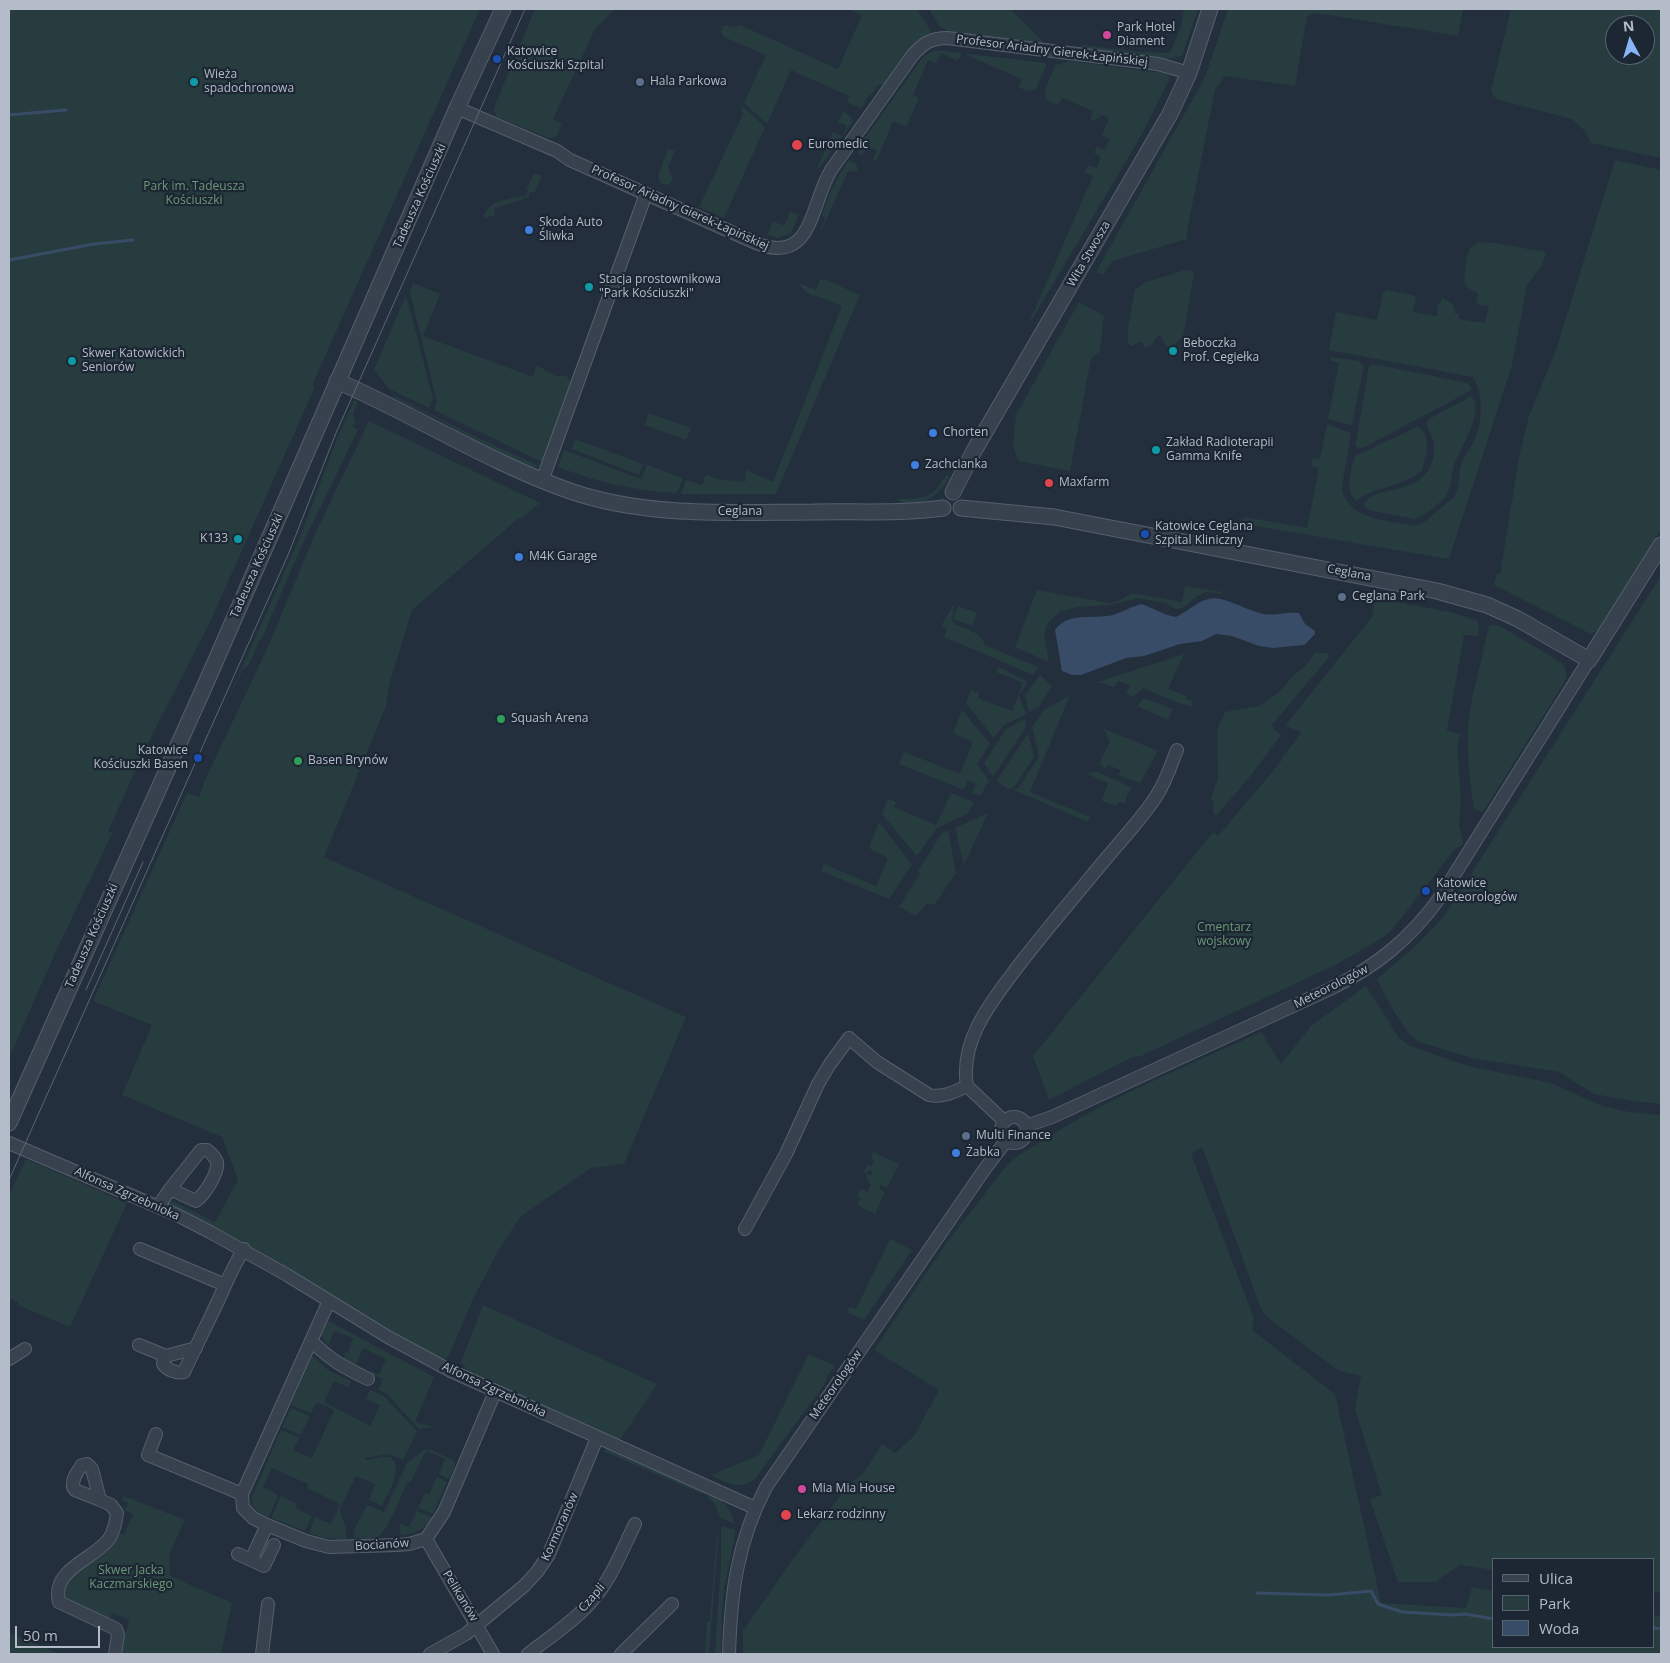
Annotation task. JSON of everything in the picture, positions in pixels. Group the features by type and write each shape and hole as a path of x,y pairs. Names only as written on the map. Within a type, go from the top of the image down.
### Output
{"street":[{"name":"Tadeusza Kościuszki","path":"9,1123 206,683 337,380 503,9"},
{"name":"Wita Stwosza","path":"953,492 980,441 1177,100 1189,74 1210,9"},
{"name":"Profesor Ariadny Gierek-Łapińskiej","path":"458,108 768,248 782,249 793,245 805,232 823,184 831,170 912,56 922,45 934,39 947,38 1158,64 1189,74"},
{"path":"542,481 646,194"},
{"name":"Ceglana","path":"337,380 542,481 599,499 663,510 768,512 898,511 943,508"},
{"path":"953,492 961,497 961,508 953,514 946,512 941,504 942,498 948,493 953,492"},
{"name":"Ceglana","path":"961,508 1029,513 1075,520 1438,591 1487,605 1518,619 1589,660"},
{"path":"1589,660 1661,545"},
{"name":"Meteorologów","path":"1026,1126 1052,1117 1330,989 1364,971 1393,951 1418,926 1441,896 1589,660"},
{"path":"1004,1121 967,1086 968,1054 978,1026 989,1004 1037,941 1119,844 1157,795 1177,750"},
{"path":"745,1230 786,1154 818,1084 849,1038 877,1062 929,1095 945,1095 967,1086"},
{"path":"1011,1117 1019,1118 1026,1126 1024,1140 1015,1144 1006,1141 1000,1131 1004,1121 1011,1117"},
{"name":"Meteorologów","path":"729,1654 734,1579 746,1531 771,1478 1006,1141"},
{"name":"Alfonsa Zgrzebnioka","path":"9,1143 158,1207 244,1250 419,1355 495,1392 756,1508"},
{"path":"158,1207 170,1188"},
{"path":"140,1249 225,1285"},
{"path":"166,1356 163,1360 165,1367 180,1373 184,1372 236,1261 244,1250"},
{"path":"156,1434 148,1455 242,1494 330,1301"},
{"path":"311,1340 324,1354 342,1366 368,1379"},
{"path":"139,1345 166,1356 196,1348"},
{"path":"9,1359 25,1349"},
{"name":"Bocianów","path":"242,1494 243,1508 248,1514 267,1526 328,1547 403,1545 426,1539 444,1512 495,1392"},
{"name":"Kormoranów","path":"430,1654 461,1638 524,1586 544,1563 563,1523 597,1438"},
{"path":"100,1500 111,1506 116,1513 115,1525 110,1538 66,1573 60,1583 57,1596 59,1602 116,1629 118,1635 115,1654"},
{"name":"Czapli","path":"528,1654 592,1602 607,1580 635,1524"},
{"path":"251,1560 267,1526"},
{"name":"Pelikanów","path":"426,1539 493,1654"},
{"path":"238,1554 264,1566 274,1544"},
{"path":"262,1654 268,1604"},
{"path":"621,1654 672,1604"}],"green space":[{"name":"Park im. Tadeusza Kościuszki","path":"9,9 480,9 314,381 313,386 315,387 210,622 142,755 108,832 113,832 57,949 9,1058"},
{"path":"535,9 615,9 595,29 553,119 562,124 556,137 549,138 495,116 496,113 493,110"},
{"path":"847,9 917,9 932,33 912,45 885,84 878,85 866,99 862,109 847,102 849,96 791,70 767,124 744,103 766,55 724,37 721,32 722,27 726,25 734,27 740,25 838,69 862,15"},
{"path":"929,9 1010,9 1044,43 1062,47 951,34 939,26"},
{"path":"1184,9 1198,9 1182,56 1168,59 1080,48 1083,45 1138,52 1170,53 1181,26"},
{"path":"1228,9 1463,9 1458,36 1317,13 1307,16 1295,86 1225,76 1215,90 1187,239 1112,261 1103,275 1096,272 1205,77"},
{"path":"1511,9 1661,9 1661,158 1591,143 1585,131 1572,119 1499,100 1493,96 1491,91"},
{"path":"935,50 962,53 958,61 941,53 936,63 928,60 913,95 919,98 906,127 893,121 877,160 873,160 877,150 867,146 863,155 859,155 857,149 923,57"},
{"path":"963,53 1046,63 1046,66 1036,89 1028,91 1018,87 1022,79"},
{"path":"1068,61 1164,73 1169,76 1169,80 1141,136 1031,321 1093,176 1085,172 1089,165 1097,168 1101,157 1094,153 1097,146 1104,150 1110,139 1102,135 1109,118 1102,115 1095,120 1090,119 1093,111 1062,98 1058,105 1047,100 1046,88 1056,64 1060,65"},
{"path":"742,106 765,127 724,218 699,207 743,114"},
{"path":"843,111 851,116 852,123 817,169 833,132 842,136 847,126 838,122"},
{"path":"668,149 675,151 668,167 673,179 669,184 665,185 660,183 658,176"},
{"path":"849,160 856,164 858,170 856,172 848,171 819,236 825,218 822,216 827,201 836,181"},
{"path":"1615,160 1661,170 1661,529 1598,630 1591,634 1494,585 1497,573 1500,574 1520,453 1529,416 1556,350"},
{"path":"534,173 542,176 534,193 530,192 528,197 494,208 495,215 483,218 495,203 526,196 528,191 526,190"},
{"path":"790,211 799,215 791,233 778,238 767,235 773,221 785,225"},
{"path":"1480,242 1546,252 1542,265 1527,285 1512,365 1449,559 1237,523 1245,517 1307,528 1319,468 1311,466 1312,458 1320,459 1327,424 1351,433 1342,487 1345,498 1351,506 1360,512 1395,523 1417,526 1455,496 1462,462 1477,434 1481,417 1481,401 1477,384 1473,377 1329,350 1336,312 1377,320 1383,293 1388,290 1416,297 1413,312 1437,316 1438,304 1440,304 1442,298 1452,303 1455,314 1459,313 1458,319 1485,323 1489,306 1476,304 1478,293 1466,285 1465,280 1469,250"},
{"path":"1185,270 1193,271 1194,273 1183,337 1171,347 1165,345 1162,337 1159,336 1153,344 1145,348 1142,341 1131,346 1128,343 1128,327 1135,290 1146,282"},
{"path":"824,279 860,295 776,494 681,494 686,480 702,485 706,475 718,479 745,482 746,470 773,482 842,306 813,296 806,292 797,282 816,290 820,280"},
{"path":"413,283 440,294 423,336 533,377 536,365 556,376 566,376 572,382 542,462 434,410 437,402 410,292"},
{"path":"405,298 408,302 433,399 429,408 389,389 374,369"},
{"path":"1079,302 1104,316 1100,351 1091,359 1070,471 1018,461 1013,446 1016,415"},
{"path":"1331,357 1359,361 1364,366 1352,425 1328,419 1339,363 1331,361"},
{"path":"1374,364 1468,383 1472,390 1363,448 1356,447 1369,366"},
{"path":"393,395 539,466 529,468 489,449 434,417 396,399"},
{"path":"1472,396 1476,411 1474,420 1454,465 1449,489 1443,499 1428,512 1415,519 1368,510 1364,507 1368,499 1377,494 1414,483 1425,475 1432,463 1434,444 1427,422 1429,419"},
{"path":"354,401 356,401 357,405 353,413 356,425 353,424 352,426 358,430 301,547 262,638 249,665 243,669 221,715 299,539 339,434"},
{"path":"649,413 691,428 686,440 645,425"},
{"path":"369,421 540,503 522,518 519,518 412,610 389,685 386,706 324,857 686,1017 624,1164 591,1168 520,1217 497,1253 472,1301 449,1356 444,1358 438,1357 358,1312 243,1242 165,1204 168,1199 215,1222 238,1180 222,1137 122,1095 152,1025 93,1001 187,793 199,797 205,780 266,651 316,532"},
{"path":"1417,427 1422,431 1427,441 1422,471 1406,480 1361,497 1356,501 1352,496 1349,485 1355,456"},
{"path":"575,439 643,464 639,475 572,449"},
{"path":"564,450 641,479 647,465 683,478 677,493 616,485 558,467"},
{"path":"946,475 950,477 936,495 925,501 903,504 897,499 914,499 926,496 936,489"},
{"path":"1661,576 1661,1104 1594,1094 1559,1072 1473,1058 1419,1042 1408,1033 1393,1010 1377,979 1418,944 1445,915"},
{"path":"1185,586 1223,592 1223,594 1206,592 1196,597 1183,608 1176,609 1166,603 1138,598 1110,605 1078,607 1060,611 1048,623 1044,633 1049,662 1015,647 1037,590 1110,603 1132,593 1182,602"},
{"name":"Cmentarz wojskowy","path":"1375,598 1454,613 1477,621 1479,624 1478,636 1464,635 1447,731 1460,734 1457,747 1461,799 1459,825 1463,844 1453,851 1392,930 1382,938 1337,964 1141,1056 1130,1058 1049,1100 1033,1056 1213,832 1218,836 1280,763 1283,756 1302,732 1285,726 1372,617"},
{"path":"955,603 952,619 954,624 977,634 985,645 1038,667 1033,675 944,637 947,629 941,626"},
{"path":"958,606 977,613 972,626 953,619"},
{"path":"1491,625 1500,626 1562,663 1566,676 1565,681 1483,812 1474,809 1469,768 1468,728 1474,690 1488,628"},
{"path":"1315,653 1327,653 1329,657 1271,726 1281,735 1248,779 1216,816 1213,812 1214,802 1211,799 1218,778 1217,729 1225,712 1259,706 1278,693"},
{"path":"1184,654 1168,689 1187,696 1186,699 1193,701 1192,706 1178,703 1143,688 1133,697 1126,694 1130,685 1118,681 1114,687 1098,682"},
{"path":"999,667 1028,682 1019,696 1026,714 1004,725 994,738 966,703 971,690 979,693 978,698 1012,711 1023,683 996,672"},
{"path":"1040,675 1052,686 1039,707 1029,712 1025,695"},
{"path":"1070,695 1030,792 1090,817 1088,822 1014,790 1018,788 1039,757 1032,727 1044,710"},
{"path":"1144,698 1173,709 1168,720 1137,706"},
{"path":"962,710 990,744 977,764 989,781 980,796 972,793 976,784 968,780 964,790 899,764 904,752 960,774 973,742 953,733"},
{"path":"1025,719 1026,727 993,777 984,763 1006,729"},
{"path":"1104,729 1158,751 1140,783 1118,775 1121,770 1107,765 1105,769 1099,764 1110,742"},
{"path":"1028,733 1034,757 1015,786 1009,789 997,780"},
{"path":"1096,771 1132,788 1127,795 1125,804 1119,802 1117,806 1102,801 1108,783 1087,774"},
{"path":"951,793 974,802 967,814 937,828 917,856 882,814 888,799 896,802 894,807 936,825"},
{"path":"988,813 964,865 955,828"},
{"path":"879,822 912,865 889,899 821,871 824,864 876,886 888,858 869,848"},
{"path":"948,830 956,873 935,904 926,904 916,916 899,907 920,873 918,871 942,833"},
{"path":"1366,986 1399,1038 1410,1046 1468,1066 1551,1083 1602,1106 1629,1112 1661,1115 1661,1593 1655,1592 1655,1558 1492,1558 1492,1570 1460,1565 1437,1582 1398,1582 1370,1499 1382,1495 1355,1409 1361,1376 1339,1371 1267,1317 1261,1309 1202,1147 1191,1154 1254,1318 1252,1330 1335,1394 1381,1603 1466,1608 1472,1587 1492,1591 1492,1648 1655,1648 1655,1615 1661,1616 1661,1654 743,1654 743,1631 793,1559 848,1485 862,1475 882,1444 895,1453 914,1436 939,1390 874,1350 948,1241 1007,1165 1030,1148 1079,1118 1261,1032 1281,1064 1311,1026"},
{"path":"873,1152 899,1164 887,1188 880,1185 879,1188 885,1192 875,1214 857,1205 861,1198 857,1196 861,1189 867,1192 871,1185 866,1178 867,1174 864,1172 867,1165 871,1167 874,1160 871,1158","holes":["868,1170 873,1172 871,1176 867,1174"]},
{"path":"26,1159 127,1203 70,1327 18,1305 19,1302 9,1298 9,1196"},
{"path":"890,1239 912,1250 864,1320 849,1313 848,1310 849,1307 856,1309"},
{"path":"483,1305 657,1384 620,1440 468,1371 461,1362"},
{"path":"328,1321 434,1377 415,1422 433,1427 419,1429 386,1393 378,1390 383,1379 372,1375 371,1371 379,1375 386,1359 363,1348 356,1364 365,1369 363,1374 344,1361 345,1352 348,1353 353,1338 334,1331 328,1346 321,1336"},
{"path":"809,1354 835,1366 829,1373 824,1385 755,1479 749,1483 738,1485 728,1483 711,1475 759,1455"},
{"path":"312,1355 328,1370 351,1381 348,1387 334,1381 324,1402 370,1426 380,1405 366,1399 370,1390 384,1396 417,1431 403,1460 389,1454 365,1458 366,1460 390,1457 394,1462 396,1474 382,1506 369,1500 375,1484 356,1476 340,1509 341,1517 346,1527 345,1540 309,1533 315,1517 331,1524 340,1504 307,1488 308,1484 272,1468 263,1487 278,1495 269,1517 258,1512 252,1505 252,1497 281,1430 299,1438 293,1450 312,1458 334,1410 317,1402 311,1413 291,1405"},
{"path":"291,1408 310,1416 301,1435 282,1427"},
{"path":"430,1449 454,1461 455,1465 449,1479 439,1474 445,1459 426,1451 410,1483 407,1482 391,1519 383,1532 374,1538 355,1538 355,1528 367,1505 384,1512 407,1463 424,1450"},
{"path":"610,1449 704,1491 702,1494 603,1451"},
{"path":"437,1477 447,1482 433,1514 418,1508 425,1493 429,1494"},
{"path":"709,1493 726,1506 735,1524 721,1518 714,1503 708,1497"},
{"name":"Skwer Jacka Kaczmarskiego","path":"124,1496 185,1520 169,1554 170,1576 232,1603 221,1654 121,1654 129,1620 112,1613 109,1619 64,1599 63,1593 66,1580 116,1532 124,1535 133,1514 125,1510 128,1503 122,1500"},
{"path":"281,1496 297,1504 296,1508 312,1516 305,1531 271,1518"},
{"path":"417,1511 432,1517 419,1530 401,1535 399,1523 409,1527"},
{"path":"723,1526 735,1530 735,1535 724,1590 721,1654 715,1654 721,1564 721,1529"},
{"path":"717,1532 718,1540 709,1654 705,1654 707,1622 710,1621"},
{"path":"9,1632 59,1654 9,1654"}],"water":[{"path":"1214,598 1263,614 1299,613 1305,624 1315,631 1315,634 1304,645 1273,648 1259,646 1232,636 1216,634 1202,641 1180,644 1144,656 1126,658 1081,675 1072,675 1062,671 1055,630 1067,620 1113,615 1142,604 1176,617 1198,603"}],"waterway":[{"path":"9,115 66,110"},
{"path":"9,260 94,244 133,240"},
{"path":"1257,1593 1329,1595 1371,1591 1378,1604 1402,1612 1465,1614 1492,1619"},
{"path":"1655,1628 1661,1629"}],"tram line":[{"path":"9,1180 288,555 336,433 525,9"},
{"path":"86,990 143,862"}],"place":[{"name":"Park Hotel Diament","path":"1107,35"},
{"name":"Katowice Kościuszki Szpital","path":"497,59"},
{"name":"Wieża spadochronowa","path":"194,82"},
{"name":"Hala Parkowa","path":"640,82"},
{"name":"Euromedic","path":"797,145"},
{"name":"Skoda Auto Śliwka","path":"529,230"},
{"name":"Stacja prostownikowa \"Park Kościuszki\"","path":"589,287"},
{"name":"Beboczka Prof. Cegiełka","path":"1173,351"},
{"name":"Skwer Katowickich Seniorów","path":"72,361"},
{"name":"Chorten","path":"933,433"},
{"name":"Zakład Radioterapii Gamma Knife","path":"1156,450"},
{"name":"Zachcianka","path":"915,465"},
{"name":"Maxfarm","path":"1049,483"},
{"name":"Katowice Ceglana Szpital Kliniczny","path":"1145,534"},
{"name":"K133","path":"238,539"},
{"name":"M4K Garage","path":"519,557"},
{"name":"Ceglana Park","path":"1342,597"},
{"name":"Squash Arena","path":"501,719"},
{"name":"Katowice Kościuszki Basen","path":"198,758"},
{"name":"Basen Brynów","path":"298,761"},
{"name":"Katowice Meteorologów","path":"1426,891"},
{"name":"Multi Finance","path":"966,1136"},
{"name":"Żabka","path":"956,1153"},
{"name":"Mia Mia House","path":"802,1489"},
{"name":"Lekarz rodzinny","path":"786,1515"}]}
